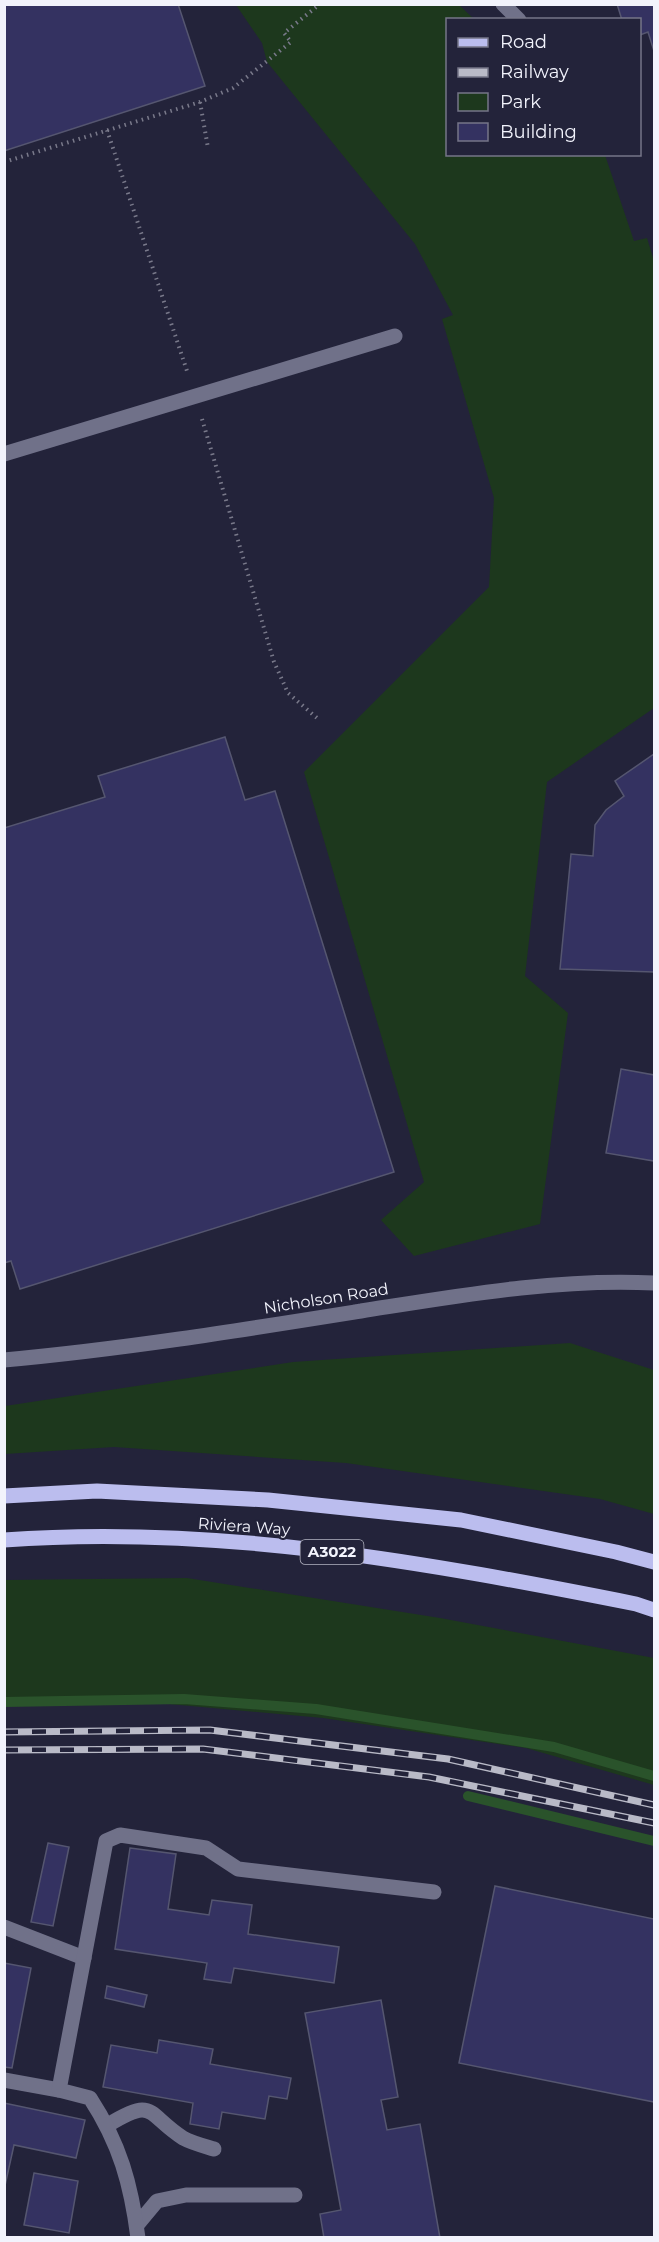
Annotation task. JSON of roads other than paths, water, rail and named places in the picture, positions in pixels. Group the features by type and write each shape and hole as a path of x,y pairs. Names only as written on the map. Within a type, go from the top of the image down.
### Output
{"main road":[{"name":"Riviera Way","path":"4,1496 97,1491 268,1500 461,1520 654,1562"},
{"name":"Riviera Way","path":"4,1540 142,1538 284,1546 472,1572 636,1604 654,1610"}],"lane":[{"path":"504,4 517,18"},
{"path":"4,454 394,336"},
{"name":"Nicholson Road","path":"4,1360 88,1352 442,1298 530,1288 654,1283"},
{"path":"59,2090 106,1841 120,1834 206,1848 238,1869 434,1892"},
{"path":"4,1927 84,1958"},
{"path":"4,2080 90,2098 108,2125 132,2190 137,2231"},
{"path":"108,2125 132,2110 153,2112 184,2139 214,2150"},
{"path":"137,2231 157,2201 186,2195 294,2195"}],"waterway":[{"path":"4,1702 184,1699 316,1709 554,1747 654,1776"},
{"path":"468,1796 654,1841"}],"railway":[{"path":"4,1732 210,1730 448,1759 654,1805"},
{"path":"4,1750 203,1749 429,1777 654,1823"}]}
